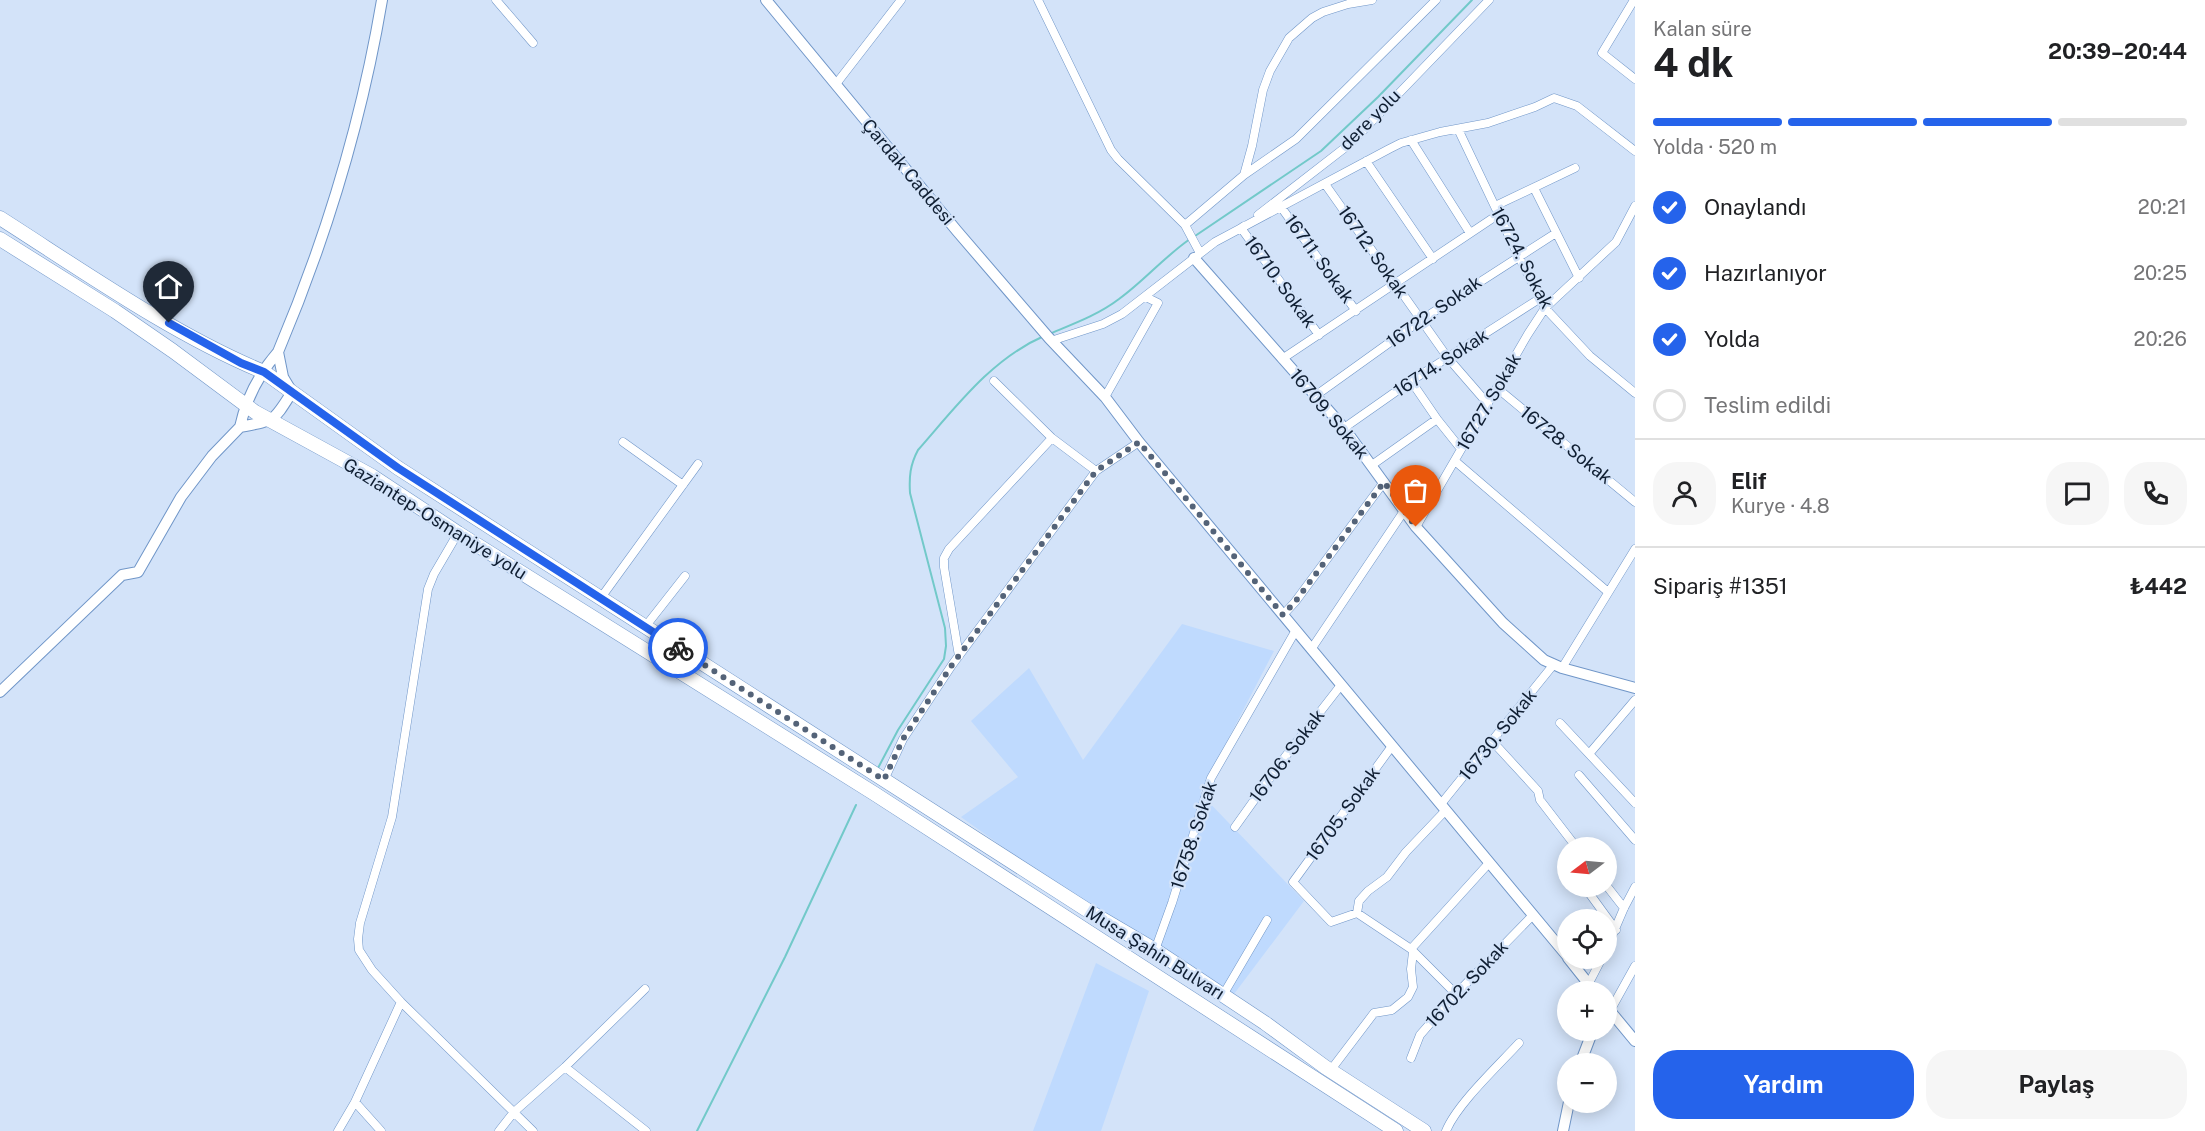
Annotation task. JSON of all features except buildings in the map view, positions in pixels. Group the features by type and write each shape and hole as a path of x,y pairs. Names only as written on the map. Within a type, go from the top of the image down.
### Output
{"highway":[{"name":"Gaziantep-Osmaniye yolu","path":"0,219 176,327 241,363 264,372 398,468 884,780"},
{"name":"Gaziantep-Osmaniye yolu","path":"0,239 153,338 245,405 372,476 875,794"},
{"name":"Musa Şahin Bulvarı","path":"884,780 1087,910 1155,950 1265,1023 1330,1071 1424,1131"},
{"name":"Musa Şahin Bulvarı","path":"875,794 1396,1131"}],"street":[{"path":"240,428 245,405 278,352 303,293 324,230 364,93 382,0"},
{"path":"495,0 534,43"},
{"name":"Çardak Caddesi","path":"766,0 950,222 1105,397 1139,442 1557,945"},
{"path":"836,84 901,0"},
{"path":"1038,0 1111,150 1186,228 1197,255"},
{"path":"1244,175 1266,81 1289,38 1312,18 1323,12 1348,3 1372,0"},
{"path":"1186,228 1244,175 1296,139 1436,0"},
{"name":"dere yolu","path":"1241,228 1351,143 1488,0"},
{"path":"1634,0 1602,53 1635,79"},
{"path":"1052,339 1103,324 1122,314 1197,255 1241,228 1389,148 1411,140 1510,117 1554,99 1577,106 1635,151"},
{"name":"16724. Sokak","path":"1458,129 1545,308 1590,356 1635,393"},
{"path":"1411,140 1470,233"},
{"path":"1366,161 1433,259"},
{"path":"1495,206 1575,168"},
{"name":"16712. Sokak","path":"1325,184 1448,358 1488,404"},
{"path":"1534,188 1579,278"},
{"name":"16727. Sokak","path":"1416,527 1545,308 1616,242 1635,206"},
{"name":"16711. Sokak","path":"1281,207 1356,311"},
{"path":"1282,359 1499,214"},
{"name":"16710. Sokak","path":"1241,228 1319,335"},
{"name":"16722. Sokak","path":"1315,396 1421,320 1556,232"},
{"name":"16709. Sokak","path":"1197,255 1282,359 1344,428 1416,527 1503,623 1534,652 1558,666 1635,688"},
{"path":"1105,397 1158,303 1146,297"},
{"name":"16714. Sokak","path":"1344,428 1411,381 1539,299"},
{"path":"0,692 123,575 138,572 181,496 212,456 240,428 271,421 279,414 292,392 283,377 278,352"},
{"path":"994,381 1052,438 1096,471"},
{"path":"1411,381 1461,450"},
{"name":"16728. Sokak","path":"1497,388 1635,502"},
{"path":"1372,465 1437,419"},
{"path":"959,656 944,558 949,549 1052,438"},
{"path":"623,441 683,485"},
{"path":"884,780 903,739 959,656 1096,471 1139,442"},
{"path":"1455,461 1608,592"},
{"path":"600,599 698,465"},
{"path":"1283,615 1384,482"},
{"path":"1312,648 1404,511"},
{"path":"458,532 428,589 392,818 360,923 359,950 372,970 401,1002 533,1131"},
{"name":"16730. Sokak","path":"1357,913 1359,901 1387,876 1444,807 1493,742 1558,666 1635,549"},
{"path":"645,627 685,576"},
{"name":"16758. Sokak","path":"1155,950 1211,778 1296,630"},
{"name":"16706. Sokak","path":"1234,827 1341,685"},
{"path":"1589,754 1635,700"},
{"path":"1560,723 1635,803"},
{"path":"1493,742 1539,791 1540,800 1569,837"},
{"name":"16705. Sokak","path":"1357,913 1331,922 1293,882 1392,746"},
{"path":"1579,775 1635,840"},
{"path":"1330,1071 1374,1013 1392,1010 1408,997 1413,987 1412,951 1489,863"},
{"path":"1617,927 1635,887"},
{"path":"1615,897 1624,908"},
{"path":"1357,913 1412,951 1456,994"},
{"name":"16702. Sokak","path":"1411,1058 1420,1035 1456,994 1532,916"},
{"path":"1223,995 1267,920"},
{"path":"1617,994 1635,966"},
{"name":"Çardak Caddesi","path":"1577,969 1587,981"},
{"path":"499,1131 514,1112 566,1067 645,988"},
{"path":"338,1131 355,1102 401,1002"},
{"path":"1617,1019 1635,1041"},
{"path":"1446,1131 1450,1122 1479,1086 1519,1043"},
{"path":"566,1067 646,1131"},
{"path":"355,1102 381,1131"},
{"path":"1563,1131 1567,1113"}],"shaded area":[{"path":"1182,624 1274,651 1200,793 1304,901 1225,1006 961,817 1018,777 971,721 1029,668 1083,760"},
{"path":"1096,963 1149,991 1101,1131 1033,1131"}],"waterway":[{"path":"1195,236 1321,151 1378,97 1472,0"},
{"path":"1049,334 1111,305 1190,239"},
{"path":"877,770 898,730 944,659 946,646 945,628 910,493 913,461 918,450 975,386 1007,358 1044,336"},
{"path":"697,1131 785,957 856,805"}],"way so far":[{"path":"678,648 884,780 903,739 952,665 1096,471 1139,442 1283,615 1384,482 1416,527"}],"route":[{"path":"169,323 241,363 264,372 398,468 678,648"}]}
